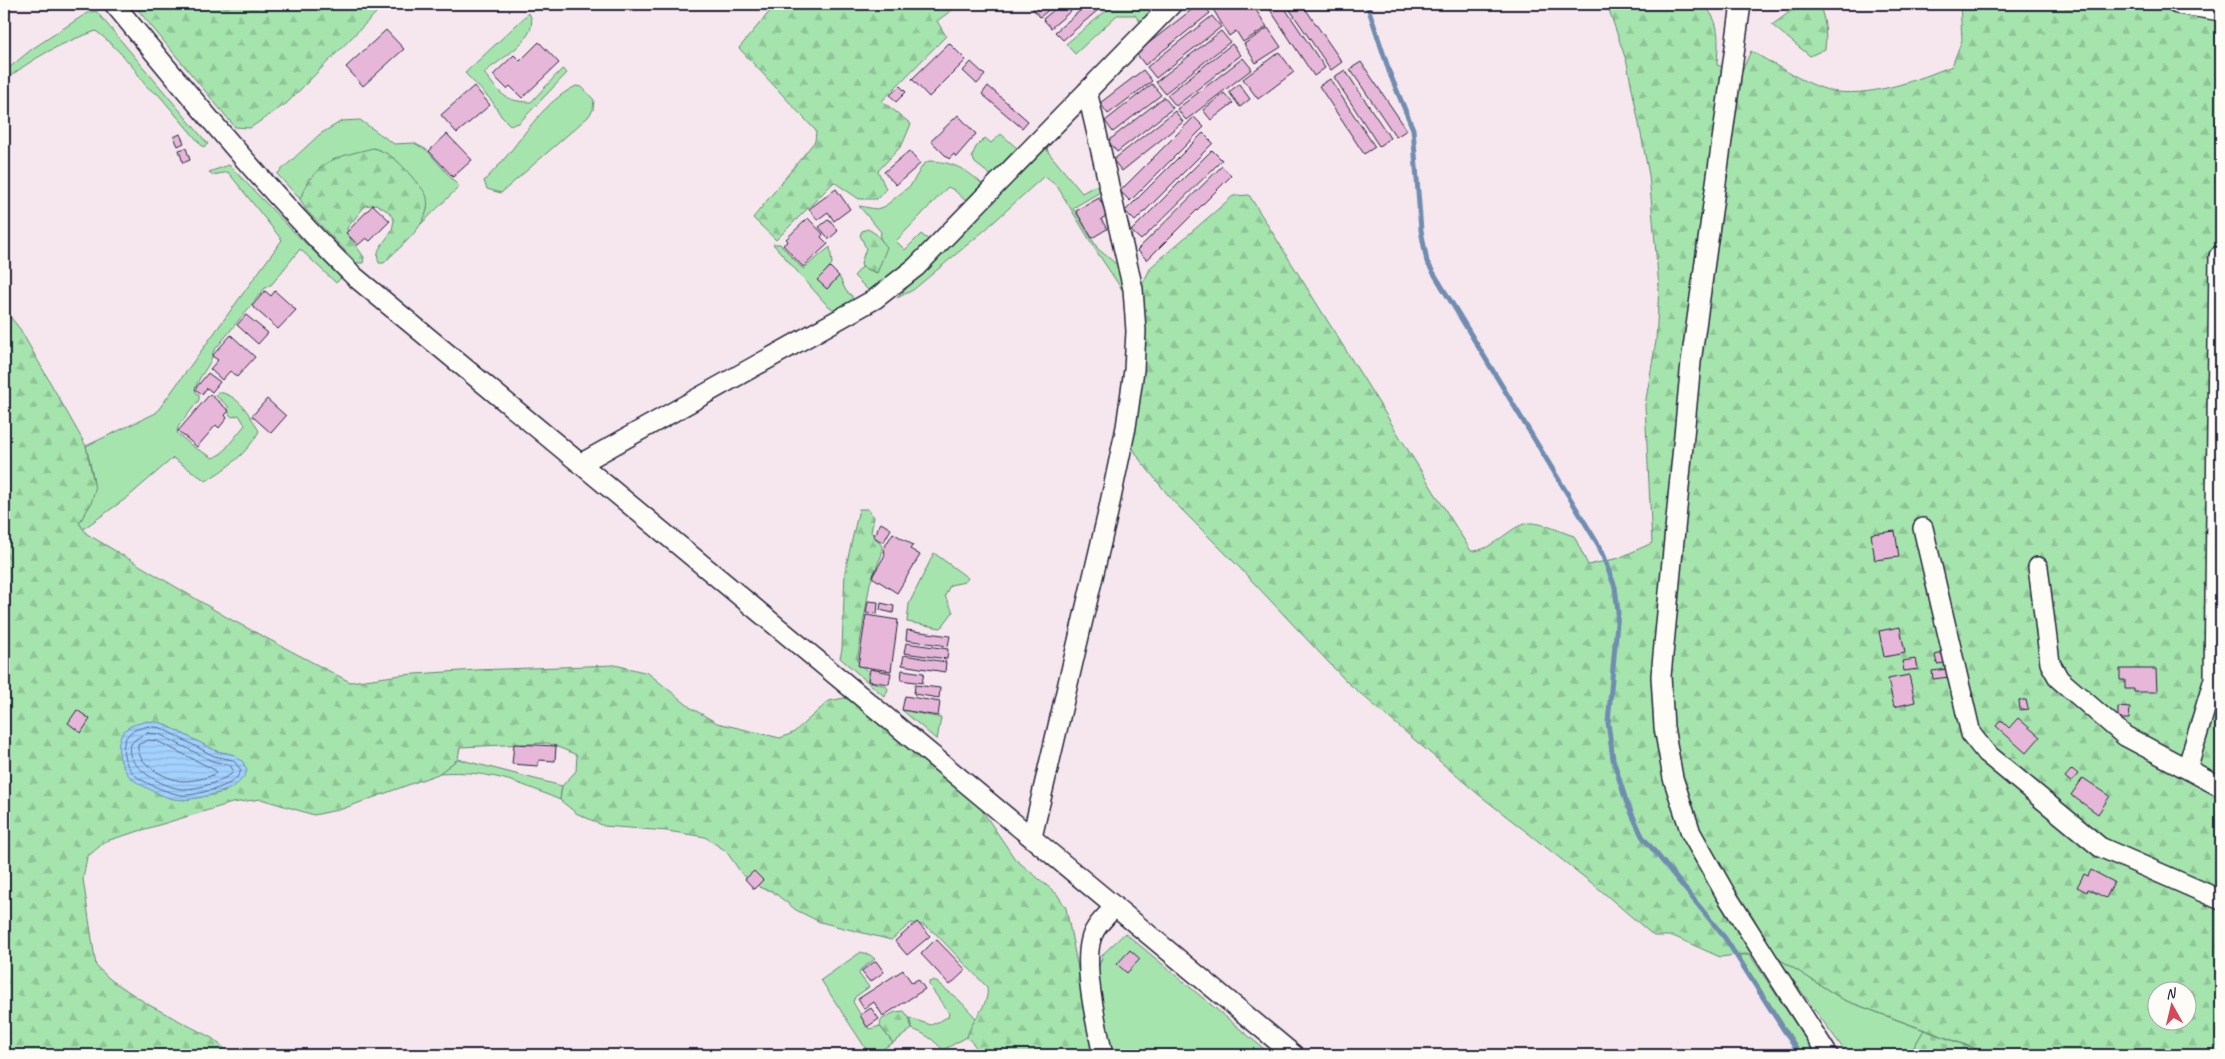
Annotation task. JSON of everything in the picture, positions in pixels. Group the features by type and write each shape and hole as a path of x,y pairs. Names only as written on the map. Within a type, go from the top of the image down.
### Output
{"street":[{"path":"114,4 208,118 326,249 355,277 1294,1055"},
{"path":"580,464 875,299 916,267 1172,4"},
{"path":"1741,4 1691,362 1661,676 1664,727 1673,778 1691,833 1725,893 1828,1055"},
{"path":"2177,4 2221,11"},
{"path":"1032,837 1107,516 1126,427 1134,370 1136,331 1133,289 1087,91"},
{"path":"2187,769 2214,679 2219,256 2221,256"},
{"path":"1923,528 1971,734 1986,753 2100,847 2221,900"},
{"path":"2038,567 2050,663 2059,679 2126,736 2221,787"},
{"path":"1103,1055 1088,970 1089,947 1094,930 1115,906"}],"green space":[{"path":"133,4 385,4 287,103 250,128 235,127"},
{"path":"776,4 960,4 937,21 946,36 882,101 911,124 902,145 878,171 886,189 877,199 859,199 834,182 776,240 753,218 815,141 816,131 739,48"},
{"path":"1121,4 1128,4 1132,8 1137,4 1143,4 1151,13 1141,23 1135,15 1117,15 1075,54 1066,44 1107,10"},
{"path":"1607,4 1702,4 1713,17 1716,24 1718,40 1717,65 1741,73 1751,51 1816,86 1837,92 1851,93 1896,86 1952,66 1962,40 1960,4 2138,4 2221,17 2221,1055 1993,1055 1844,1000 1776,957 1744,954 1720,957 1673,936 1654,936 1598,888 1478,794 1347,682 1238,566 1173,501 1140,460 1130,443 1141,287 1151,267 1233,196 1249,195 1471,551 1487,547 1518,527 1533,523 1548,526 1574,536 1588,565 1619,558 1652,543 1645,405 1656,341 1659,287 1649,175 1627,63"},
{"path":"1819,4 1825,26 1825,49 1810,56 1772,25 1791,11"},
{"path":"96,11 208,144 203,147 158,94 145,85 135,69 96,31 47,52 4,81 4,72 32,49 87,13"},
{"path":"529,13 532,22 530,31 525,39 484,73 503,95 522,102 531,102 562,69 567,73 519,123 510,125 501,116 492,101 465,73"},
{"path":"576,86 582,87 594,100 593,110 588,117 501,193 487,189 484,181 503,161 537,118 555,100"},
{"path":"360,120 394,144 414,143 427,150 459,187 420,225 428,207 309,178 300,199 277,174 320,134 342,121"},
{"path":"1001,134 1018,149 993,177 975,163 972,156 976,147 985,138 991,143"},
{"path":"1046,144 1048,152 1082,193 1100,183 1100,192 1073,208 1098,249 1120,267 1125,294 1057,186 1044,176 985,230 913,290 897,298 908,287 897,294 923,274"},
{"path":"373,148 389,155 404,167 425,192 427,208 420,226 384,263 379,263 378,254 380,247 391,231 394,220 389,212 376,204 365,206 347,228 348,235 364,257 363,263 357,263 306,210 300,199 313,176 328,162"},
{"path":"929,161 937,161 959,167 983,185 967,202 948,187 896,241 905,250 921,234 930,241 905,268 870,292 854,276 862,267 877,273 886,247 880,238 881,232 859,206 876,209 884,207 911,185 923,165"},
{"path":"229,165 341,278 336,283 300,249 272,284 265,288 213,352 210,362 196,386 195,391 199,395 199,400 178,427 177,433 192,446 213,458 222,453 245,425 239,415 232,417 229,414 228,406 215,395 218,392 225,394 243,406 259,431 243,453 206,481 173,458 128,497 83,529 79,523 90,502 94,486 86,446 156,413 282,240 228,172 213,175 209,172"},
{"path":"868,229 876,234 887,247 877,273 862,267 861,263 866,248 860,235 862,231"},
{"path":"773,244 780,244 803,269 830,247 832,264 818,280 827,289 839,276 846,291 852,296 853,303 838,313 826,304"},
{"path":"4,309 20,329 86,446 95,489 91,504 79,523 87,534 228,618 350,682 401,675 476,670 615,665 648,673 691,708 717,723 780,738 793,733 829,701 844,698 859,703 979,806 1015,859 1057,894 1066,908 1095,1055 983,1055 967,1037 986,1000 987,987 936,934 923,925 911,923 891,940 820,922 796,910 772,891 761,888 742,874 726,851 705,837 667,831 604,826 576,813 560,800 562,786 576,771 577,755 548,743 460,747 458,759 438,774 342,809 314,815 261,799 232,803 106,841 87,857 83,879 96,966 111,980 149,1005 212,1038 232,1055 4,1055","holes":["162,723 216,751 235,755 225,792 183,800"]},
{"path":"859,509 868,509 874,517 871,532 882,546 882,554 870,583 857,661 868,672 868,681 886,686 888,689 885,697 840,658 845,571"},
{"path":"934,553 968,578 965,582 950,585 945,596 953,612 941,628 907,622 909,604"},
{"path":"902,710 941,718 937,740"},
{"path":"458,759 562,786 560,800 501,778 472,773 439,773"},
{"path":"1125,933 1270,1054 1110,1055 1095,978 1103,954"},
{"path":"861,952 875,959 860,970 859,974 869,987 855,997 853,1002 869,1029 880,1026 893,1043 872,1055 870,1055 821,980"},
{"path":"1739,955 1750,955 1816,1055 1803,1055"},
{"path":"1776,957 1844,1000 1924,1030 1909,1055 1848,1055"},
{"path":"934,980 959,1000 976,1018 967,1037 943,1050 929,1037 912,1029 909,1018 931,1025 948,1017 949,1013 929,985 929,982"},
{"path":"904,1011 909,1018 912,1029 893,1043 880,1026 881,1020 895,1012"},
{"path":"1924,1030 1991,1055 1909,1055"}],"water":[{"path":"147,721 162,723 216,751 235,755 243,762 247,771 238,783 229,789 197,798 186,800 169,798 149,789 131,778 123,767 119,752 120,738 123,732 131,726"}],"building":[{"path":"1039,4 1056,4 1040,17 1033,9"},
{"path":"1061,4 1079,4 1051,28 1043,19"},
{"path":"1088,4 1105,4 1063,40 1055,32"},
{"path":"1199,4 1203,4 1210,13 1145,65 1136,53"},
{"path":"1210,4 1252,4 1267,27 1243,42 1236,31 1229,36"},
{"path":"1275,4 1282,4 1325,68 1314,76 1269,8"},
{"path":"1286,4 1302,4 1342,62 1331,70"},
{"path":"1212,16 1221,27 1156,78 1147,67"},
{"path":"1268,28 1281,47 1256,63 1244,44"},
{"path":"386,30 404,49 363,86 346,67"},
{"path":"1221,31 1230,42 1165,93 1156,82"},
{"path":"539,42 559,63 522,98 510,86 507,89 493,75 514,55 520,61"},
{"path":"949,43 966,60 929,97 912,79"},
{"path":"1232,44 1241,55 1176,106 1167,95"},
{"path":"1279,52 1294,72 1258,99 1243,79"},
{"path":"1243,58 1252,69 1186,120 1177,109"},
{"path":"971,62 985,75 977,84 963,71"},
{"path":"1361,62 1407,130 1396,137 1350,69"},
{"path":"1143,70 1152,81 1108,114 1100,103"},
{"path":"1345,70 1390,138 1379,146 1334,77"},
{"path":"1330,79 1375,147 1364,154 1319,86"},
{"path":"1152,84 1161,95 1113,132 1105,121"},
{"path":"1239,84 1250,99 1240,107 1229,92"},
{"path":"474,86 490,105 457,133 441,115"},
{"path":"900,86 906,92 896,102 890,95"},
{"path":"988,86 1028,121 1022,128 982,94"},
{"path":"1224,93 1233,103 1211,120 1203,110"},
{"path":"1164,97 1173,108 1117,152 1108,141"},
{"path":"1175,111 1183,122 1122,171 1113,160"},
{"path":"958,115 976,134 956,157 954,154 949,159 931,141"},
{"path":"1194,117 1204,127 1130,201 1120,191"},
{"path":"1203,133 1213,143 1135,221 1125,211"},
{"path":"180,134 184,143 178,146 174,137"},
{"path":"447,134 472,160 453,177 429,151"},
{"path":"186,148 190,160 183,163 179,150"},
{"path":"1212,150 1222,160 1141,240 1131,231"},
{"path":"909,151 920,164 896,185 884,172"},
{"path":"1222,166 1231,176 1147,260 1137,250"},
{"path":"836,189 850,209 834,221 828,212 817,220 809,209"},
{"path":"1099,198 1108,215 1101,219 1107,229 1092,238 1076,211"},
{"path":"373,205 390,221 370,241 366,238 358,245 346,233"},
{"path":"808,218 823,234 821,237 828,244 803,267 783,245 788,241 786,239"},
{"path":"829,219 838,231 829,239 819,227"},
{"path":"830,267 839,276 827,289 817,280"},
{"path":"265,291 271,296 275,291 296,310 278,329 252,306"},
{"path":"246,315 268,333 258,344 237,325"},
{"path":"231,335 255,357 237,377 230,371 222,380 210,369 218,360 212,356"},
{"path":"208,373 220,382 212,392 207,388 202,394 195,389"},
{"path":"210,394 229,411 225,415 227,418 219,428 216,425 197,447 178,431"},
{"path":"267,399 286,416 271,433 252,416"},
{"path":"881,523 891,529 883,543 873,536"},
{"path":"1895,531 1899,557 1875,560 1871,534"},
{"path":"893,533 913,545 910,549 920,555 897,593 872,577 885,555 884,548"},
{"path":"868,601 878,602 877,614 866,613"},
{"path":"881,603 894,606 893,613 880,610"},
{"path":"866,615 898,620 891,671 858,666"},
{"path":"1900,627 1905,653 1884,657 1879,631"},
{"path":"907,630 950,636 948,646 906,640"},
{"path":"906,643 948,649 947,659 904,653"},
{"path":"1943,653 1945,663 1937,664 1935,655"},
{"path":"904,655 946,662 945,672 902,665"},
{"path":"1916,659 1918,669 1904,671 1902,661"},
{"path":"870,669 891,673 889,684 868,681"},
{"path":"1948,669 1949,677 1933,679 1932,671"},
{"path":"2120,669 2156,669 2157,692 2134,692 2134,689 2125,689 2125,680 2120,680"},
{"path":"902,670 924,673 922,683 901,680"},
{"path":"1909,675 1915,702 1894,707 1888,679"},
{"path":"915,685 940,688 939,698 914,694"},
{"path":"905,696 940,702 938,716 902,710"},
{"path":"2019,700 2026,700 2028,709 2020,710"},
{"path":"2118,707 2130,708 2129,719 2118,719"},
{"path":"77,710 90,719 81,733 68,723"},
{"path":"2018,718 2040,737 2026,753 1996,726 2001,720 2009,728"},
{"path":"514,744 556,746 555,761 539,760 538,766 512,764"},
{"path":"2072,769 2078,774 2071,782 2065,777"},
{"path":"2083,778 2110,796 2098,814 2071,795"},
{"path":"2091,870 2114,882 2106,898 2088,889 2087,892 2077,887 2084,874 2088,876"},
{"path":"754,871 763,880 754,889 745,879"},
{"path":"917,922 930,936 907,955 895,941"},
{"path":"936,939 966,970 950,985 921,954"},
{"path":"1130,950 1140,959 1127,973 1117,964"},
{"path":"876,961 884,972 870,982 861,971"},
{"path":"903,970 912,983 918,979 925,989 883,1016 874,1002 864,1009 858,999"},
{"path":"871,1008 879,1019 867,1027 860,1015"}],"waterway":[{"path":"1367,4 1390,74 1413,129 1421,230 1427,262 1599,546 1615,587 1618,612 1608,723 1613,759 1626,801 1642,836 1725,938 1800,1055"}]}
